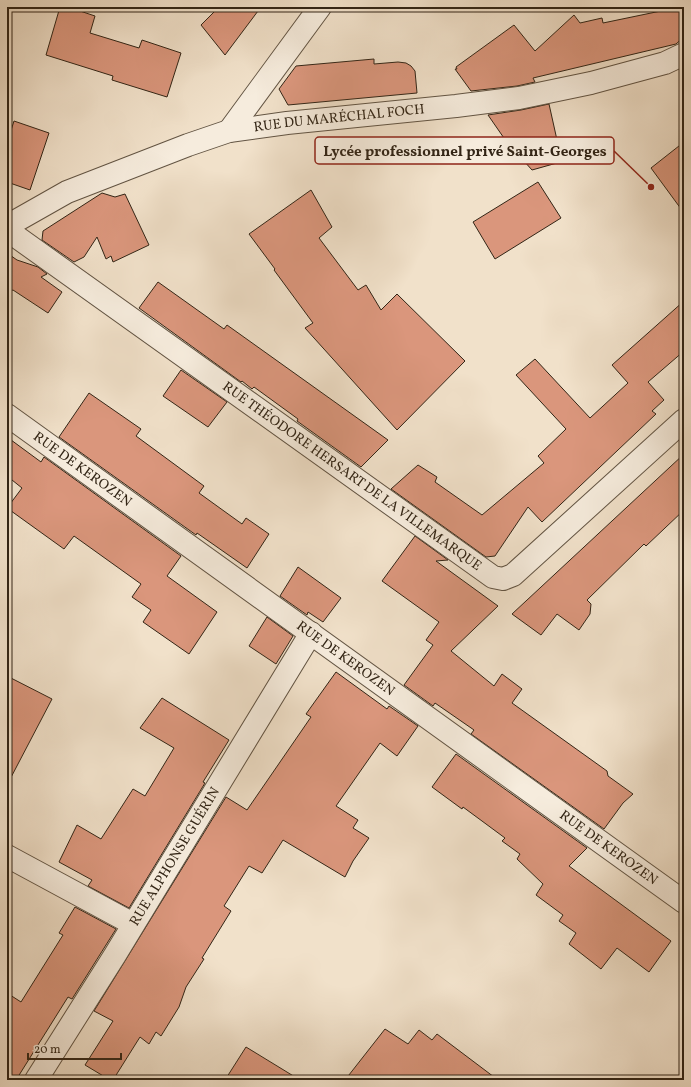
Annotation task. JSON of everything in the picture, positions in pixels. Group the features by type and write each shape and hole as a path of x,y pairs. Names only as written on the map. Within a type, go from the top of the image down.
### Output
{"street":[{"path":"230,131 320,7"},
{"name":"RUE DU MARÉCHAL FOCH","path":"7,226 68,192 188,145 230,131 287,123 440,108 518,98 591,83 664,63 684,54"},
{"name":"RUE THÉODORE HERSART DE LA VILLEMARQUE","path":"7,230 493,577 503,578 513,575 684,420"},
{"name":"RUE DE KEROZEN","path":"7,415 311,632 684,902"},
{"name":"RUE ALPHONSE GUÉRIN","path":"36,1080 115,955 311,632"},
{"path":"7,856 133,924"}],"building":[{"path":"60,7 68,7 95,16 90,33 139,48 142,40 181,53 167,97 112,80 113,76 46,55"},
{"path":"219,7 261,7 225,55 201,25"},
{"path":"684,7 684,37 676,44 533,78 535,82 517,86 471,91 455,69 514,25 535,51 574,15 580,23 602,18 603,23"},
{"path":"374,59 374,64 398,62 406,63 411,66 415,71 417,93 288,105 279,89 296,66"},
{"path":"549,104 559,149 564,161 532,170 506,141 488,115"},
{"path":"14,121 49,133 30,190 7,182 7,143"},
{"path":"684,142 684,213 651,168"},
{"path":"538,182 561,218 495,259 473,222"},
{"path":"311,190 332,227 319,238 358,290 366,285 381,310 397,294 465,361 397,430 305,328 313,323 249,234"},
{"path":"102,193 115,197 125,194 149,245 113,262 111,256 106,259 97,237 84,257 74,262 42,240 43,231"},
{"path":"7,253 17,260 38,267 47,274 41,277 62,292 48,313 13,290 7,292"},
{"path":"158,282 224,329 227,325 388,440 361,467 297,421 298,419 254,387 252,389 242,381 241,382 139,308"},
{"path":"684,301 684,351 648,382 664,400 652,411 656,414 542,522 528,507 495,556 486,557 391,489 418,465 437,477 435,482 482,515 544,463 538,456 566,429 516,375 535,359 590,418 628,383 612,365"},
{"path":"181,370 227,402 208,427 163,396"},
{"path":"89,393 141,429 136,436 204,486 199,493 242,524 246,518 269,534 247,568 197,533 196,535 59,437"},
{"path":"7,437 41,462 44,457 181,556 167,576 217,612 189,654 143,622 151,610 132,597 141,584 74,536 64,549 7,508 22,488 7,476"},
{"path":"684,454 684,510 646,546 644,544 587,600 591,604 590,614 579,630 557,614 541,635 512,614"},
{"path":"415,536 448,560 436,561 498,606 451,651 494,686 502,674 522,689 512,703 607,771 608,776 633,794 623,803 604,829 471,734 474,730 435,703 433,706 404,685 433,645 426,640 439,622 382,581"},
{"path":"298,567 341,598 323,622 308,612 307,615 280,596"},
{"path":"267,617 293,636 276,664 249,646"},
{"path":"336,672 387,709 389,706 418,726 397,756 380,743 336,806 358,820 353,828 369,838 353,861 345,877 283,840 262,873 249,866 224,906 231,911 202,958 204,959 186,987 179,1007 161,1036 156,1032 149,1044 140,1037 113,1080 110,1080 85,1065 113,1021 94,1011 226,797 247,810 311,717 306,714"},
{"path":"7,676 52,699 7,785"},
{"path":"162,698 229,740 203,782 205,783 129,908 88,886 92,880 59,862 77,825 101,839 133,789 145,796 174,748 140,728"},
{"path":"456,754 587,848 569,866 671,941 649,972 617,948 601,969 569,944 576,933 559,921 563,915 536,895 543,884 517,859 520,854 502,841 505,838 463,807 462,809 432,787"},
{"path":"75,907 116,929 72,999 68,997 16,1080 7,1080 7,993 21,1002 63,935 59,933"},
{"path":"385,1029 408,1044 419,1030 432,1040 437,1034 498,1080 345,1080"},
{"path":"246,1047 300,1080 225,1080"}],"place":[{"name":"Lycée professionnel privé Saint-Georges","path":"651,187"}]}
